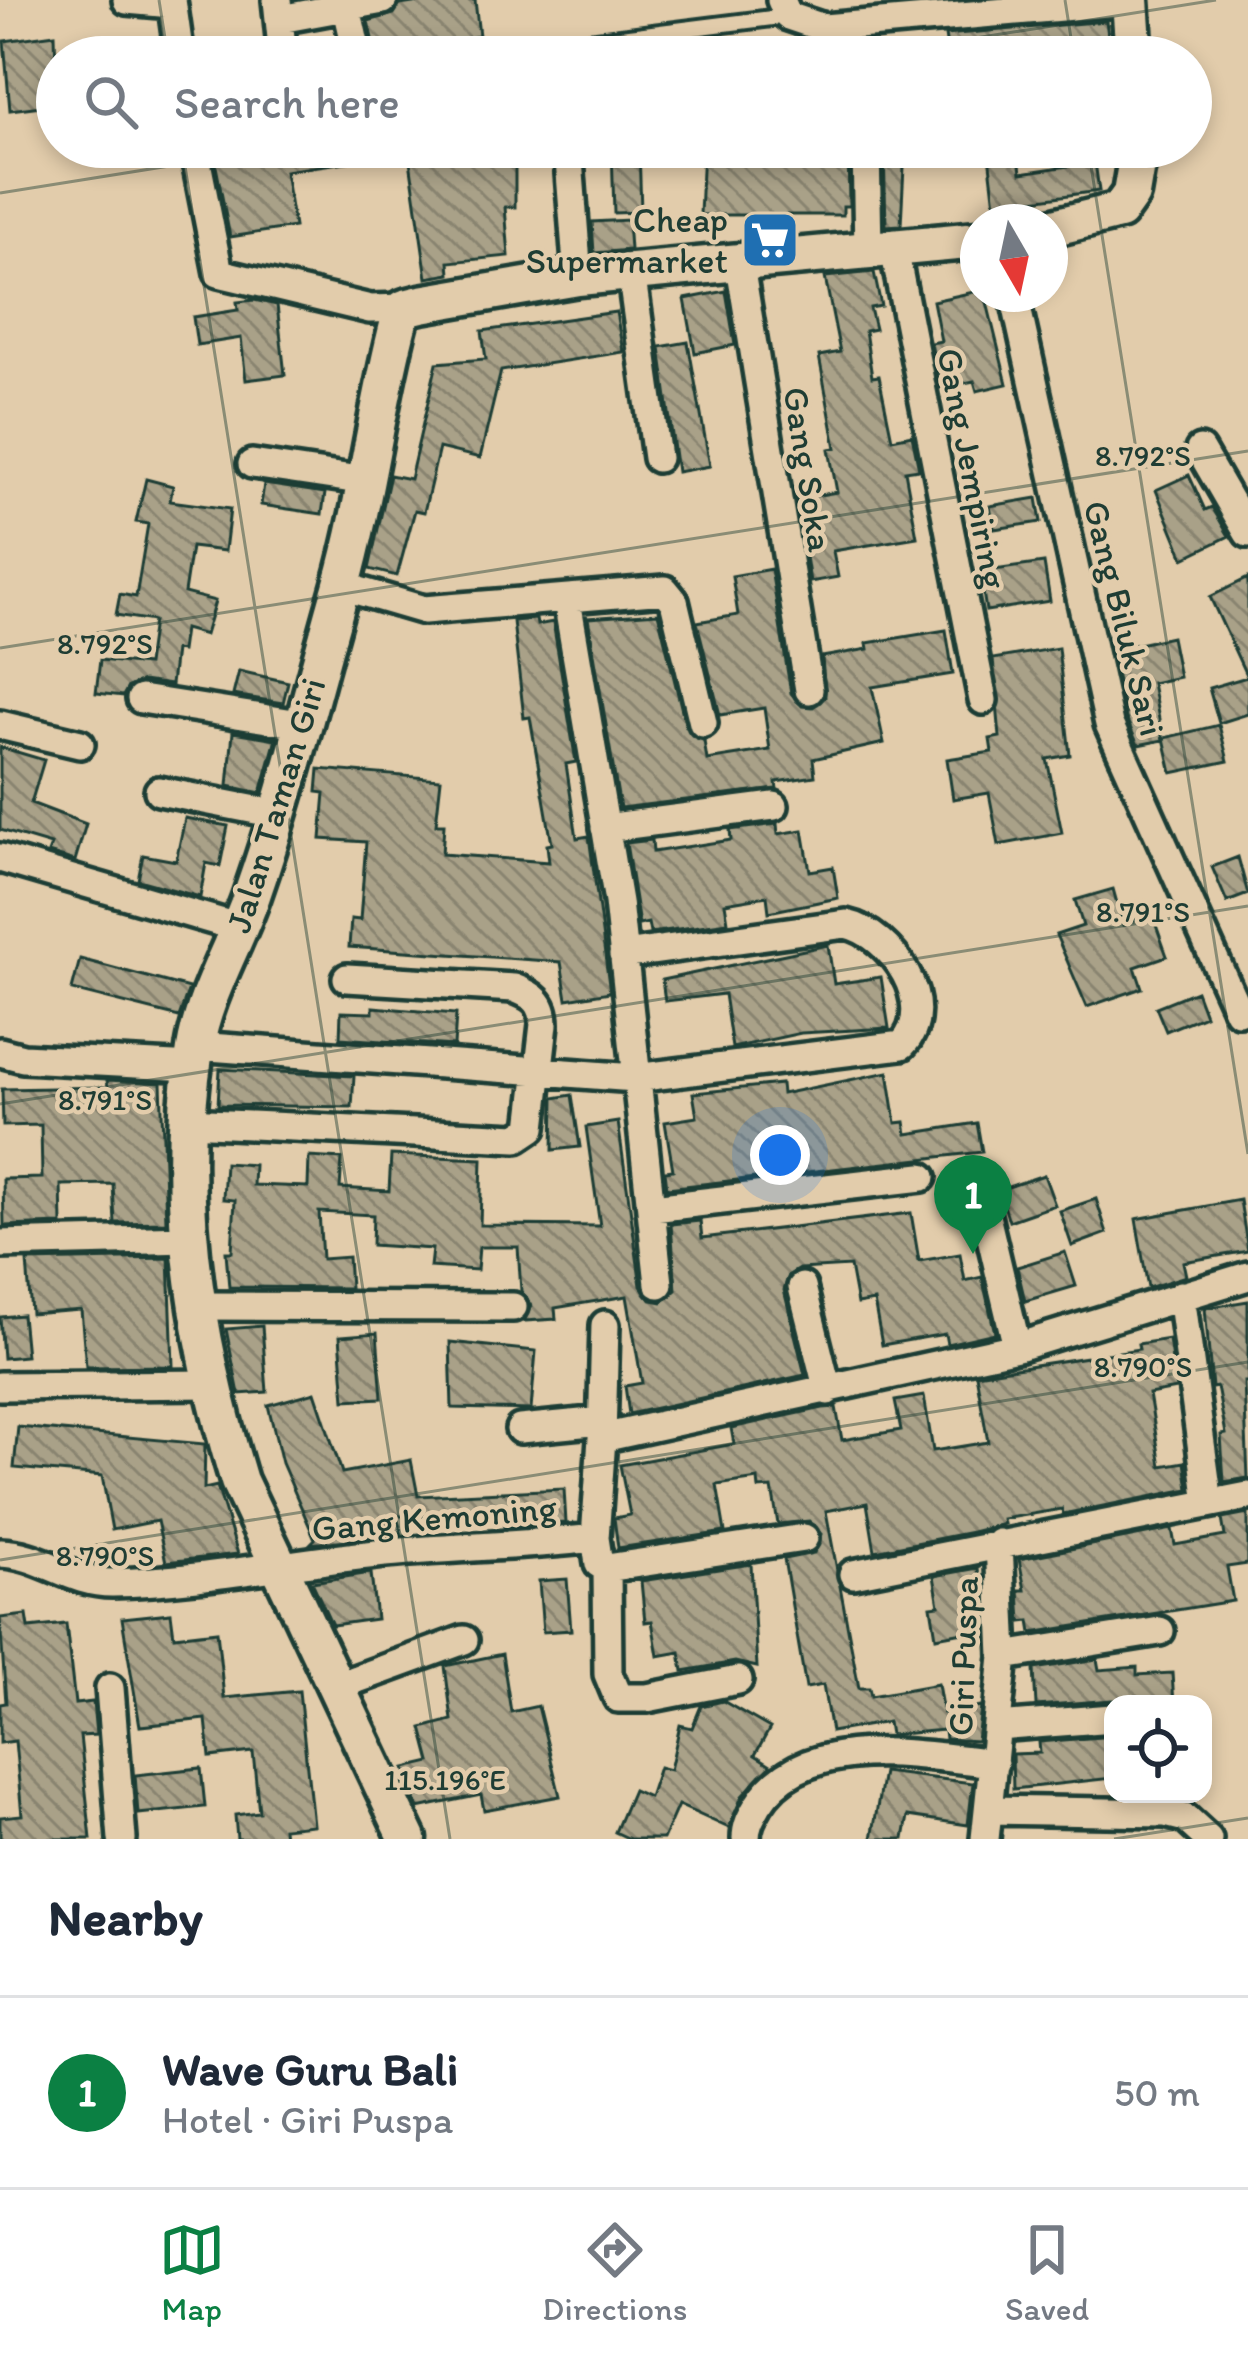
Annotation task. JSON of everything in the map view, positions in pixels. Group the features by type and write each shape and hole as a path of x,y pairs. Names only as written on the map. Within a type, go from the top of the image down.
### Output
{"street":[{"path":"127,0 172,2 177,36"},
{"path":"279,10 347,8 383,0"},
{"path":"785,8 824,28 1130,0 1133,36"},
{"path":"347,8 353,36"},
{"path":"198,168 219,273 370,309 405,308 578,277 960,242"},
{"path":"570,168 578,277"},
{"name":"Gang Jempiring","path":"869,168 881,249 983,700"},
{"path":"1068,224 1119,212 1131,194 1135,168"},
{"name":"Gang Soka","path":"739,259 808,690"},
{"path":"631,271 657,458"},
{"name":"Jalan Taman Giri","path":"405,308 384,378 342,586 277,814 240,928 212,987 194,1057 188,1122 188,1239 239,1481 408,1839"},
{"name":"Gang Biluk Sari","path":"1018,312 1108,724 1238,1011"},
{"path":"1200,450 1248,533"},
{"path":"252,464 366,481"},
{"path":"342,586 424,610 670,593 703,723"},
{"path":"567,599 623,955 659,1284"},
{"path":"141,699 299,724"},
{"path":"0,724 80,744"},
{"path":"159,791 277,814"},
{"path":"605,828 774,806"},
{"path":"0,858 240,928"},
{"path":"0,1052 23,1058 194,1057 541,1067 635,1078 902,1045 916,1031 919,1015 905,976 881,943 863,928 846,924 623,955"},
{"path":"188,1122 517,1138 532,1128 544,1011 529,993 514,988 347,978"},
{"path":"653,1208 922,1177"},
{"path":"986,1216 1017,1347"},
{"path":"0,1244 188,1239"},
{"path":"520,1429 602,1429 829,1391 1017,1347 1248,1276"},
{"path":"802,1287 829,1391"},
{"path":"1181,1295 1209,1503"},
{"path":"200,1306 513,1307"},
{"path":"605,1325 595,1538 599,1564 607,1568 804,1538"},
{"path":"0,1386 215,1384"},
{"name":"Giri Puspa","path":"985,1839 1004,1656 1000,1543 1248,1496"},
{"name":"Gang Kemoning","path":"0,1553 36,1558 84,1582 280,1569 378,1554 595,1538"},
{"path":"854,1574 1000,1543"},
{"path":"607,1568 608,1674 618,1698 738,1680"},
{"path":"1004,1656 1160,1631"},
{"path":"338,1686 464,1640"},
{"path":"110,1688 122,1839"},
{"path":"997,1727 1104,1719"},
{"path":"746,1839 748,1822 764,1796 797,1765 842,1755 994,1763"},
{"path":"990,1810 1165,1813 1185,1818 1208,1839"}],"lane":[{"path":"610,36 785,8"}],"building":[{"path":"475,0 479,36 371,36 368,21 394,14 400,5"},
{"path":"1106,21 1108,36 945,36"},
{"path":"36,37 36,107 10,110 4,41"},
{"path":"216,168 305,168 285,171 294,227 230,237"},
{"path":"411,168 515,168 515,207 505,207 509,256 449,262 450,274 427,278"},
{"path":"613,168 640,168 641,212 614,213"},
{"path":"702,168 848,168 849,206 843,206 843,215 700,215"},
{"path":"885,168 904,168 901,225 886,226"},
{"path":"991,168 1020,168 1021,173 1096,168 1099,191 995,204"},
{"path":"628,220 630,250 594,253 592,222"},
{"path":"874,272 881,306 870,308 875,329 865,331 872,377 879,376 892,439 912,435 919,469 905,471 917,537 833,551 838,577 810,582 797,499 837,492 829,449 836,448 819,356 840,352 825,277"},
{"path":"726,291 735,345 695,353 685,299"},
{"path":"960,295 960,312 989,312 1007,384 977,391 974,381 940,388 931,343 941,341 933,301"},
{"path":"237,302 277,305 285,375 246,380 241,338 197,345 193,317 238,310"},
{"path":"616,312 623,352 501,371 480,458 439,448 424,512 415,510 397,576 369,569 390,475 410,479 437,363 486,359 482,331"},
{"path":"688,342 710,466 677,472 660,347"},
{"path":"1189,475 1205,510 1212,507 1229,536 1184,558 1156,490"},
{"path":"146,479 173,486 170,501 230,509 225,551 191,547 184,593 215,601 205,635 184,629 181,651 175,650 171,685 143,681 128,687 123,696 96,693 100,660 147,665 153,621 116,615 120,594 136,597 148,524 136,522"},
{"path":"264,484 325,493 322,514 261,505"},
{"path":"1037,498 1041,522 994,529 990,506"},
{"path":"1044,563 1050,601 986,611 980,572"},
{"path":"771,569 791,693 802,706 813,707 825,697 822,657 868,649 867,643 946,630 953,674 872,687 884,743 813,759 815,776 776,782 777,789 620,808 588,618 658,613 686,727 704,741 707,760 770,750 764,708 720,715 697,622 738,615 732,576"},
{"path":"1248,578 1248,714 1219,723 1209,688 1247,677 1210,597"},
{"path":"536,619 537,625 553,622 576,762 566,764 577,838 589,836 610,992 567,999 561,962 349,947 351,919 360,920 366,842 321,839 325,793 317,792 319,769 441,779 436,824 444,824 442,854 549,862 547,845 552,844 530,717 524,718 513,621"},
{"path":"1171,637 1179,677 1152,683 1163,740 1138,745 1126,718 1111,650"},
{"path":"1058,648 1070,755 1047,759 1062,833 999,845 989,793 953,799 947,759 992,752 990,739 1000,737 993,659"},
{"path":"239,671 288,682 283,703 233,695"},
{"path":"1219,725 1228,761 1172,773 1164,738"},
{"path":"233,732 276,739 261,793 228,786"},
{"path":"0,747 44,760 31,803 86,824 75,861 48,853 51,845 0,830"},
{"path":"185,818 228,826 220,866 206,863 200,897 138,880 143,855 176,861"},
{"path":"777,824 778,834 803,830 810,871 833,867 838,898 769,912 767,896 725,903 728,922 650,933 648,923 639,925 626,843 652,840 653,852 731,840 730,830"},
{"path":"1238,857 1248,894 1227,902 1212,867"},
{"path":"1113,889 1123,925 1152,914 1167,956 1135,967 1142,988 1087,1007 1056,935 1083,926 1075,900"},
{"path":"828,945 834,984 881,977 889,1028 801,1033 732,1048 724,994 665,1001 662,980"},
{"path":"80,959 189,988 179,1017 72,990"},
{"path":"1196,991 1205,1015 1166,1031 1156,1007"},
{"path":"373,1007 456,1014 454,1046 340,1038 341,1012 373,1013"},
{"path":"220,1069 354,1076 352,1107 218,1105"},
{"path":"888,1072 896,1123 905,1122 907,1134 977,1123 982,1152 667,1188 665,1171 673,1170 665,1122 697,1117 693,1093 781,1084 782,1094"},
{"path":"107,1080 161,1083 166,1222 115,1223 113,1184 61,1185 62,1224 4,1226 3,1179 42,1178 41,1125 3,1126 2,1089 108,1087"},
{"path":"572,1095 580,1147 553,1150 554,1098"},
{"path":"618,1122 641,1286 651,1300 662,1302 676,1290 671,1224 700,1221 702,1238 911,1213 919,1261 960,1254 965,1281 982,1277 995,1333 947,1344 945,1334 882,1345 874,1301 857,1304 850,1266 799,1269 789,1275 784,1290 805,1375 629,1414 625,1386 642,1383 627,1296 555,1308 556,1319 524,1321 531,1306 521,1291 518,1247 479,1247 477,1270 430,1267 432,1249 372,1245 373,1215 319,1212 322,1259 348,1257 350,1288 229,1287 226,1252 232,1252 235,1200 223,1199 225,1163 254,1165 253,1185 308,1187 309,1157 342,1159 340,1188 389,1191 391,1155 482,1159 480,1225 600,1226 586,1127"},
{"path":"1044,1175 1055,1205 1009,1221 999,1190"},
{"path":"1096,1199 1107,1233 1072,1246 1060,1211"},
{"path":"1240,1200 1248,1251 1183,1262 1186,1276 1148,1288 1136,1219"},
{"path":"1065,1252 1076,1286 1025,1301 1017,1267"},
{"path":"169,1258 173,1366 86,1367 81,1310 31,1314 27,1261"},
{"path":"1248,1301 1248,1382 1244,1382 1248,1478 1224,1482 1221,1435 1226,1434 1217,1387 1212,1388 1205,1308"},
{"path":"22,1315 26,1356 3,1358 0,1317"},
{"path":"262,1326 267,1392 239,1394 226,1329"},
{"path":"377,1333 382,1398 345,1400 340,1336"},
{"path":"1169,1339 1176,1389 1149,1394 1161,1466 1185,1462 1189,1489 1063,1514 1062,1509 1003,1519 1004,1524 972,1532 875,1551 867,1503 826,1511 859,1688 869,1688 871,1696 938,1684 943,1713 981,1707 977,1741 945,1739 944,1730 890,1735 888,1722 831,1732 823,1685 806,1688 784,1559 814,1553 821,1534 809,1521 778,1524 772,1488 759,1489 758,1479 717,1485 725,1532 618,1548 614,1518 630,1515 620,1465 734,1444 731,1428 823,1408 836,1407 842,1440 901,1430 895,1401 924,1396 933,1451 988,1442 976,1374 1139,1349 1138,1344"},
{"path":"450,1342 536,1351 531,1410 452,1408"},
{"path":"315,1392 342,1473 411,1460 418,1496 564,1489 566,1523 504,1527 503,1515 397,1516 402,1534 310,1544 315,1539 282,1463 268,1405"},
{"path":"18,1427 205,1444 204,1489 217,1486 238,1554 166,1562 157,1521 112,1530 102,1476 14,1468"},
{"path":"1248,1514 1248,1564 1227,1567 1233,1601 1032,1633 1030,1621 1021,1622 1019,1590 1025,1590 1019,1559 1172,1529 1175,1545 1225,1536 1222,1519"},
{"path":"751,1564 757,1667 735,1662 683,1671 680,1652 658,1656 652,1621 645,1622 641,1581"},
{"path":"978,1568 985,1628 936,1637 931,1606 939,1605 934,1576"},
{"path":"371,1573 376,1619 332,1625 312,1582"},
{"path":"567,1579 571,1630 543,1632 539,1581"},
{"path":"171,1613 174,1636 217,1631 224,1698 299,1691 313,1825 283,1828 284,1839 237,1839 235,1815 259,1812 253,1752 210,1757 206,1719 140,1726 122,1618"},
{"path":"27,1615 29,1628 66,1624 75,1704 93,1702 96,1735 80,1736 91,1839 0,1839 0,1817 22,1815 15,1741 0,1743 0,1704 6,1703 0,1618"},
{"path":"502,1654 511,1712 538,1706 560,1796 484,1810 481,1795 418,1808 405,1768 431,1762 422,1728 452,1720 445,1666"},
{"path":"1097,1659 1099,1670 1137,1667 1137,1675 1172,1673 1173,1695 1104,1695 1104,1701 1036,1706 1034,1669"},
{"path":"723,1701 770,1728 755,1755 771,1765 742,1796 729,1828 678,1805 663,1839 630,1839 615,1832 633,1790 649,1797 659,1767 670,1770 680,1725 692,1728 701,1706"},
{"path":"1104,1737 1104,1779 1013,1789 1012,1754 1040,1753 1039,1742"},
{"path":"201,1768 205,1807 138,1814 135,1775"},
{"path":"883,1772 973,1783 968,1825 908,1816 904,1839 872,1839"}],"place":[{"name":"Cheap Supermarket","path":"770,240"},
{"name":"Wave Guru Bali","path":"973,1254"}]}
